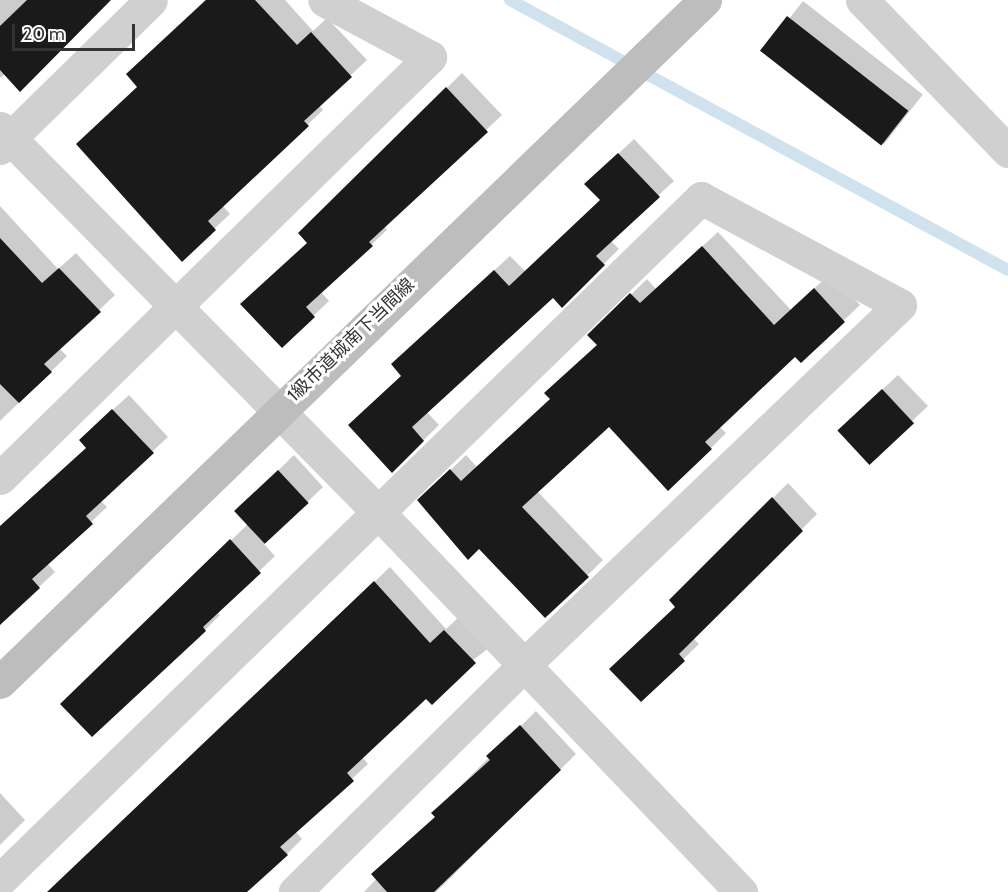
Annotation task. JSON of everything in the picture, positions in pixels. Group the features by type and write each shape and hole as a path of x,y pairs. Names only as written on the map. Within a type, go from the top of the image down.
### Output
{"street":[{"path":"151,0 3,138 176,306 378,512 741,892"},
{"path":"0,478 430,57 324,0"},
{"name":"1級市道城南下当間線","path":"0,682 278,410 591,112 705,0"},
{"path":"862,0 1008,151"},
{"path":"0,880 701,198 900,305 525,664 295,892"}],"building":[{"path":"27,0 111,0 20,92 0,70 0,26"},
{"path":"206,0 255,0 297,45 311,32 352,77 304,121 309,126 208,221 216,230 182,262 76,144 137,87 126,74"},
{"path":"787,16 908,111 881,145 760,51"},
{"path":"446,87 488,132 369,242 373,246 306,307 315,317 282,348 240,304 307,243 298,233"},
{"path":"618,153 660,197 596,256 605,265 562,308 553,298 412,427 424,441 392,473 348,425 401,376 391,364 494,270 509,286 600,200 584,184"},
{"path":"0,238 42,283 59,268 101,312 44,364 52,372 19,403 0,384"},
{"path":"702,246 774,325 814,288 845,322 801,363 795,357 705,442 712,449 668,491 609,427 522,507 589,577 545,618 479,549 468,560 417,500 450,469 461,481 550,399 544,393 597,345 587,335 630,293 640,303"},
{"path":"882,389 914,423 869,465 837,431"},
{"path":"112,409 154,453 86,516 93,524 32,579 40,588 0,625 0,526 86,448 79,440"},
{"path":"278,470 309,503 265,544 234,511"},
{"path":"772,497 803,531 679,654 685,661 641,702 609,669 675,607 669,600"},
{"path":"230,539 261,573 203,627 206,631 92,737 60,704"},
{"path":"374,581 430,643 444,630 476,663 432,705 426,699 347,773 354,781 280,847 288,855 247,892 47,892"},
{"path":"520,725 561,770 434,892 387,892 371,874 435,817 431,813 490,760 486,756"}],"waterway":[{"path":"510,0 1008,270"}]}
